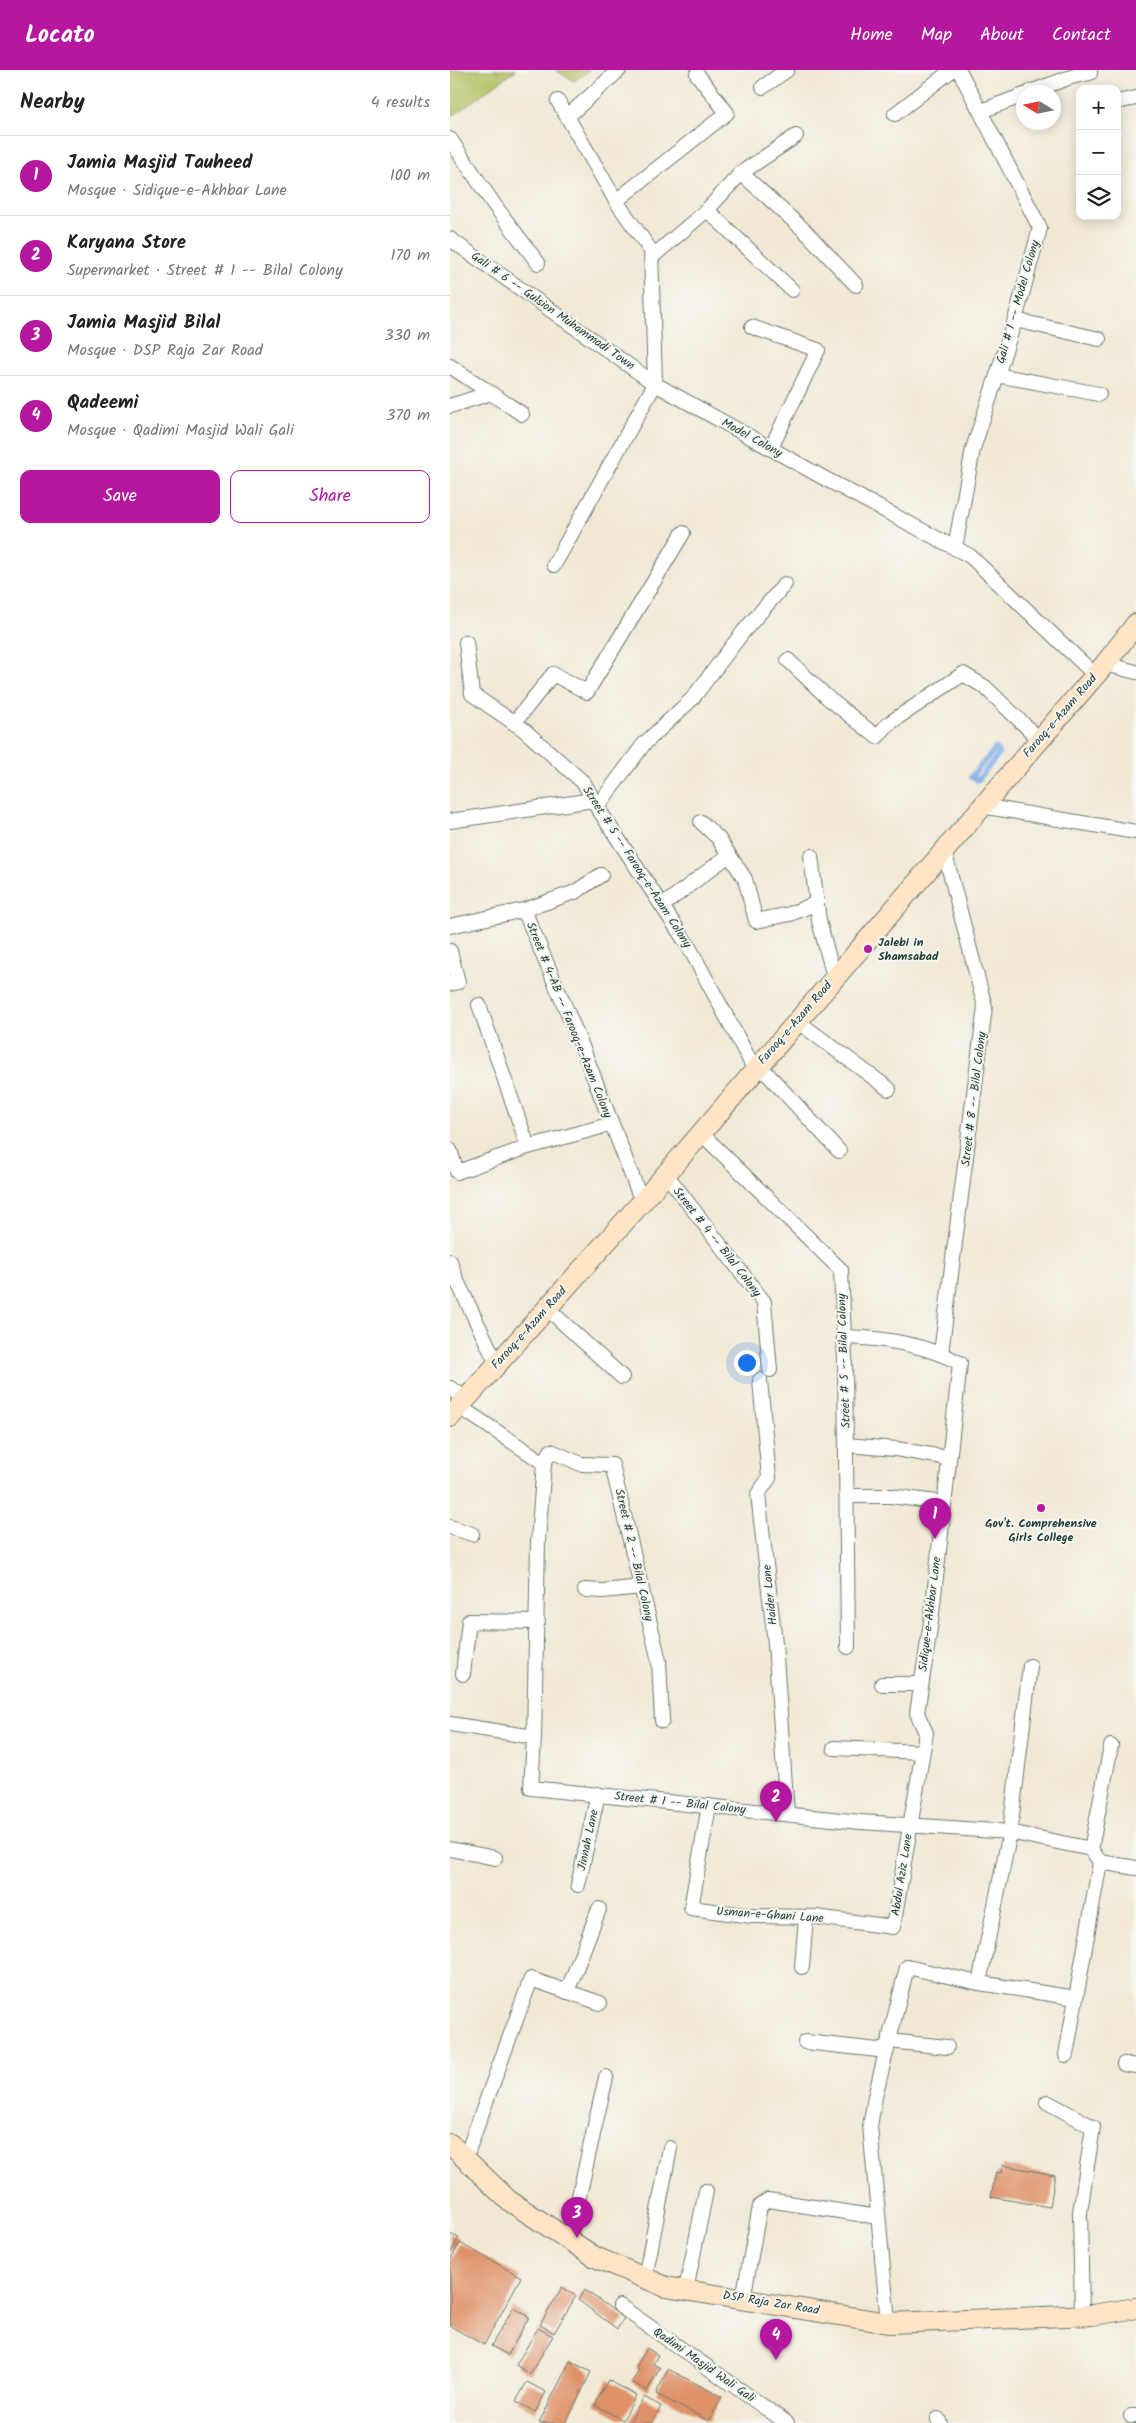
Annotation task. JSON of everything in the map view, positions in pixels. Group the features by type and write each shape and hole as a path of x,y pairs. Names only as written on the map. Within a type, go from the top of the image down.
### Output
{"street":[{"path":"568,116 619,70"},
{"path":"763,87 787,70"},
{"path":"895,114 952,70"},
{"name":"Gali # 1 -- Model Colony","path":"955,548 973,448 1015,320 1040,228 959,70"},
{"path":"1049,85 1071,77 1090,73 1090,70"},
{"path":"616,201 727,113 698,74"},
{"path":"981,111 1016,98"},
{"path":"1121,101 1136,98"},
{"path":"554,565 655,384 651,251 616,201 558,101"},
{"path":"652,257 707,210 741,173 796,136"},
{"path":"450,139 495,206 538,263"},
{"path":"741,173 805,231 856,285"},
{"path":"707,210 792,290"},
{"name":"Gali # 6 -- Gulsion Muhammadi Town","path":"450,239 655,384"},
{"path":"1015,320 1099,339"},
{"path":"752,327 818,350 771,448"},
{"path":"450,366 522,414"},
{"path":"997,375 1100,394"},
{"name":"Model Colony","path":"655,384 970,556 1100,669"},
{"path":"450,406 490,393"},
{"path":"514,723 553,674 587,692 683,533"},
{"path":"450,821 595,804 644,744 692,699 743,632 785,584"},
{"name":"Farooq-e-Azam Road","path":"457,1403 497,1364 642,1202 1100,669 1136,624"},
{"name":"Street # 5 -- Farooq-e-Azam Colony","path":"466,642 472,694 514,723 584,783 595,804 689,947 757,1068 839,1151"},
{"path":"788,660 828,698 877,737 888,724 963,674 985,687 1039,739"},
{"path":"1100,669 1136,672"},
{"path":"981,806 1136,832"},
{"path":"701,822 718,838 745,879 756,921 790,914 817,903"},
{"name":"Street # 8 -- Bilal Colony","path":"941,1353 985,1007 944,850"},
{"path":"662,906 729,855"},
{"path":"811,856 819,921 834,978"},
{"path":"524,910 574,892 601,875"},
{"name":"Street # 4-AB -- Farooq-e-Azam Colony","path":"450,926 524,910 642,1202"},
{"path":"450,951 458,982 450,984"},
{"path":"479,1005 528,1147"},
{"path":"797,1021 890,1089"},
{"path":"450,1150 457,1172 528,1147 612,1124"},
{"name":"Street # 5 -- Bilal Colony","path":"701,1133 841,1270 847,1496 848,1646"},
{"name":"Street # 4 -- Bilal Colony","path":"666,1174 764,1302 765,1375"},
{"path":"450,1261 456,1280 497,1364"},
{"path":"547,1308 622,1377"},
{"path":"844,1337 885,1338 941,1353"},
{"name":"Sidique-e-Akhbar Lane","path":"910,1824 926,1733 917,1713 960,1364 941,1353"},
{"name":"Haider Lane","path":"765,1375 769,1478 758,1494 775,1643 788,1814"},
{"path":"450,1724 534,1738 538,1622 538,1541 544,1462 457,1403"},
{"path":"846,1445 896,1449 948,1458"},
{"name":"Street # 2 -- Bilal Colony","path":"544,1462 551,1451 581,1464 612,1465 659,1661 662,1721"},
{"path":"847,1496 891,1496 944,1503"},
{"path":"450,1527 472,1534"},
{"path":"585,1590 603,1591 641,1587"},
{"path":"463,1674 469,1621 538,1622"},
{"path":"979,1983 1010,1832 1030,1666"},
{"path":"882,1684 921,1684"},
{"name":"Street # 1 -- Bilal Colony","path":"534,1738 531,1788 788,1814 1010,1832 1091,1849"},
{"path":"1066,2055 1100,1862 1091,1849 1111,1746"},
{"path":"834,1748 922,1752"},
{"name":"Jinnah Lane","path":"578,1885 598,1794"},
{"name":"Usman-e-Ghani Lane","path":"709,1806 691,1908 752,1916 806,1917 893,1927"},
{"name":"Abdul Aziz Lane","path":"893,1927 910,1824"},
{"path":"450,1849 495,1858"},
{"path":"1100,1862 1136,1868"},
{"path":"567,1992 599,1909"},
{"path":"802,1967 806,1917"},
{"path":"888,2323 870,2126 907,1967 979,1983 1076,1998"},
{"path":"465,2159 529,1982 535,1978 600,2004"},
{"path":"805,2042 947,2047"},
{"path":"569,2240 606,2077"},
{"path":"1047,2102 1093,2127 1080,2212 1082,2316"},
{"name":"DSP Raja Zar Road","path":"450,2144 508,2200 595,2257 666,2287 888,2323 1082,2316 1136,2308"},
{"path":"645,2278 670,2148"},
{"path":"686,2290 706,2191"},
{"path":"742,2299 760,2206 764,2202 768,2200 878,2217"},
{"name":"Qadimi Masjid Wali Gali","path":"620,2306 787,2423"}],"green space":[{"path":"450,70 516,70 454,115 450,111"},
{"path":"555,70 590,70 574,81"}],"building":[{"path":"1002,2165 1055,2175 1050,2207 991,2197 996,2172 1001,2173"},
{"path":"450,2234 459,2238 450,2254"},
{"path":"460,2243 521,2277 484,2345 450,2326 450,2260"},
{"path":"562,2287 576,2296 554,2333 540,2325"},
{"path":"585,2290 624,2318 617,2329 578,2300"},
{"path":"513,2308 529,2317 508,2355 491,2346"},
{"path":"538,2328 553,2336 530,2374 516,2365"},
{"path":"647,2348 658,2355 653,2364 660,2368 647,2391 632,2382 639,2370 636,2367"},
{"path":"570,2361 591,2372 566,2423 539,2423"},
{"path":"668,2369 722,2397 709,2421 656,2394"},
{"path":"608,2380 636,2395 623,2420 595,2405"},
{"path":"527,2382 546,2392 535,2412 516,2401"},
{"path":"644,2397 661,2406 652,2423 629,2423"}],"waterway":[{"path":"996,748 999,754 978,780 971,777 996,748"}],"place":[{"name":"Jalebi in Shamsabad","path":"868,949"},
{"name":"Gov't. Comprehensive Girls College","path":"1041,1508"},
{"name":"Jamia Masjid Tauheed","path":"935,1539"},
{"name":"Karyana Store","path":"776,1822"},
{"name":"Jamia Masjid Bilal","path":"577,2238"},
{"name":"Qadeemi","path":"776,2360"}]}
